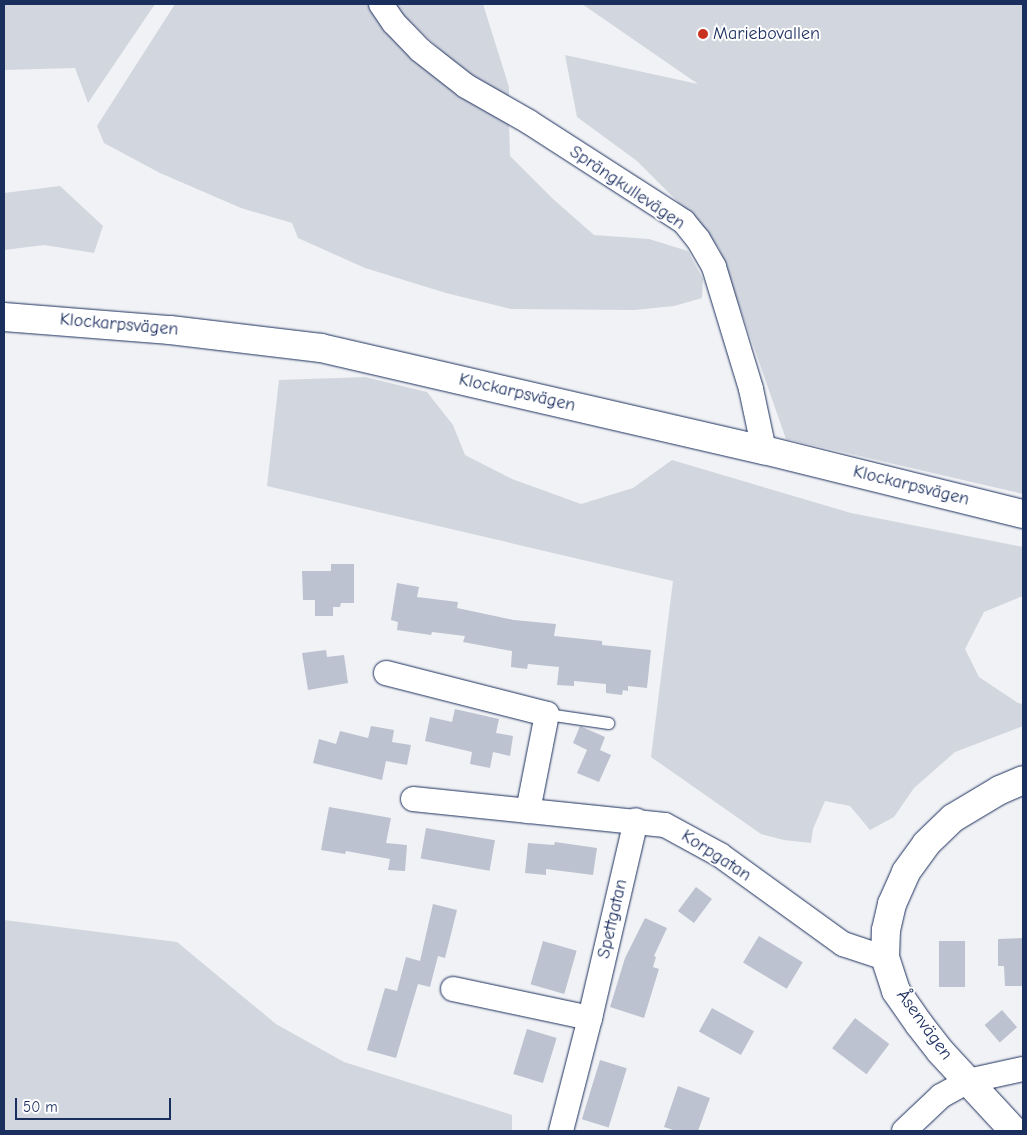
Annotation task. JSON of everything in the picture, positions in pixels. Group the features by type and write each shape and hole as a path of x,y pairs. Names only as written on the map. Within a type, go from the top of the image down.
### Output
{"street":[{"name":"Sprängkullevägen","path":"381,4 394,23 420,50 466,86 529,122 684,222 698,239 714,267 751,389 764,450"},
{"name":"Klockarpsvägen","path":"4,317 170,330 321,348 764,450 1023,514"},
{"path":"386,673 547,714 528,811"},
{"name":"Åsenvägen","path":"1014,1131 940,1051 896,991 885,958 886,930 892,904 906,872 926,844 953,818 1000,790 1023,780"},
{"name":"Korpgatan","path":"413,799 636,820 665,825 694,839 843,944 885,958"},
{"name":"Spettgatan","path":"561,1131 590,1018 636,820"},
{"path":"453,988 590,1018"},
{"path":"904,1131 941,1096 968,1081 1023,1069"}],"lane":[{"path":"547,714 608,723"}],"shaded area":[{"path":"4,4 155,4 88,103 75,68 4,70"},
{"path":"175,4 370,4 448,82 493,115 509,124 510,156 553,199 594,235 649,239 688,251 703,279 702,298 674,306 634,310 511,309 446,293 365,268 298,238 292,223 241,208 160,173 104,143 97,126"},
{"path":"391,4 483,4 509,87 509,101 453,62"},
{"path":"582,4 1023,4 1023,494 786,439 719,248 687,211 637,161 577,117 565,55 698,84"},
{"path":"60,186 103,226 94,253 44,245 4,250 4,193"},
{"path":"365,377 427,392 453,425 465,455 512,479 581,504 633,488 672,460 851,513 1023,547 1023,596 984,612 965,649 979,677 1018,703 1023,704 1023,726 955,752 914,788 894,817 870,830 850,806 825,801 813,829 811,843 784,840 761,834 651,757 673,581 267,486 279,380"},
{"path":"4,920 177,942 276,1024 344,1062 512,1115 512,1131 4,1131"}],"building":[{"path":"331,564 354,564 354,603 341,603 340,607 333,607 333,616 315,616 315,600 303,600 302,571 331,571"},
{"path":"397,583 419,587 417,597 458,602 457,608 514,620 556,624 554,636 602,641 602,645 651,650 647,688 628,686 628,691 623,690 622,695 606,693 606,684 574,681 574,686 557,685 559,667 528,664 527,669 511,667 512,651 463,642 465,636 432,632 431,635 397,630 398,622 391,620"},
{"path":"326,650 327,657 344,655 348,683 308,690 302,653"},
{"path":"455,709 499,719 496,733 513,736 510,756 493,752 490,768 470,764 472,752 425,741 430,717 452,722"},
{"path":"371,726 394,730 392,742 411,745 407,765 386,761 382,780 313,763 319,739 336,744 340,731 368,738"},
{"path":"580,726 605,737 600,750 611,755 599,782 577,773 587,750 573,743"},
{"path":"329,807 391,818 386,843 407,845 405,871 388,870 390,859 346,851 345,854 321,850"},
{"path":"426,828 495,840 490,871 421,859"},
{"path":"555,842 597,848 593,875 546,869 546,875 525,873 528,843 554,845"},
{"path":"696,887 712,899 694,923 678,911"},
{"path":"433,904 457,910 445,958 438,956 430,987 418,984 396,1058 367,1050 385,988 397,991 406,957 420,961"},
{"path":"645,918 667,928 654,956 656,957 653,967 659,969 644,1018 610,1007 625,958"},
{"path":"759,936 803,962 787,989 743,963"},
{"path":"1023,938 1023,986 1005,986 1004,966 998,966 998,939"},
{"path":"543,941 577,951 564,994 531,984"},
{"path":"939,941 965,941 965,987 939,987"},
{"path":"712,1008 754,1031 741,1055 699,1032"},
{"path":"1002,1010 1017,1027 1000,1042 985,1025"},
{"path":"855,1018 889,1044 866,1074 832,1048"},
{"path":"527,1029 557,1038 543,1083 513,1074"},
{"path":"600,1060 627,1068 609,1127 582,1119"},
{"path":"678,1086 710,1098 698,1131 676,1131 664,1127"}],"place":[{"name":"Mariebovallen","path":"703,34"}]}
